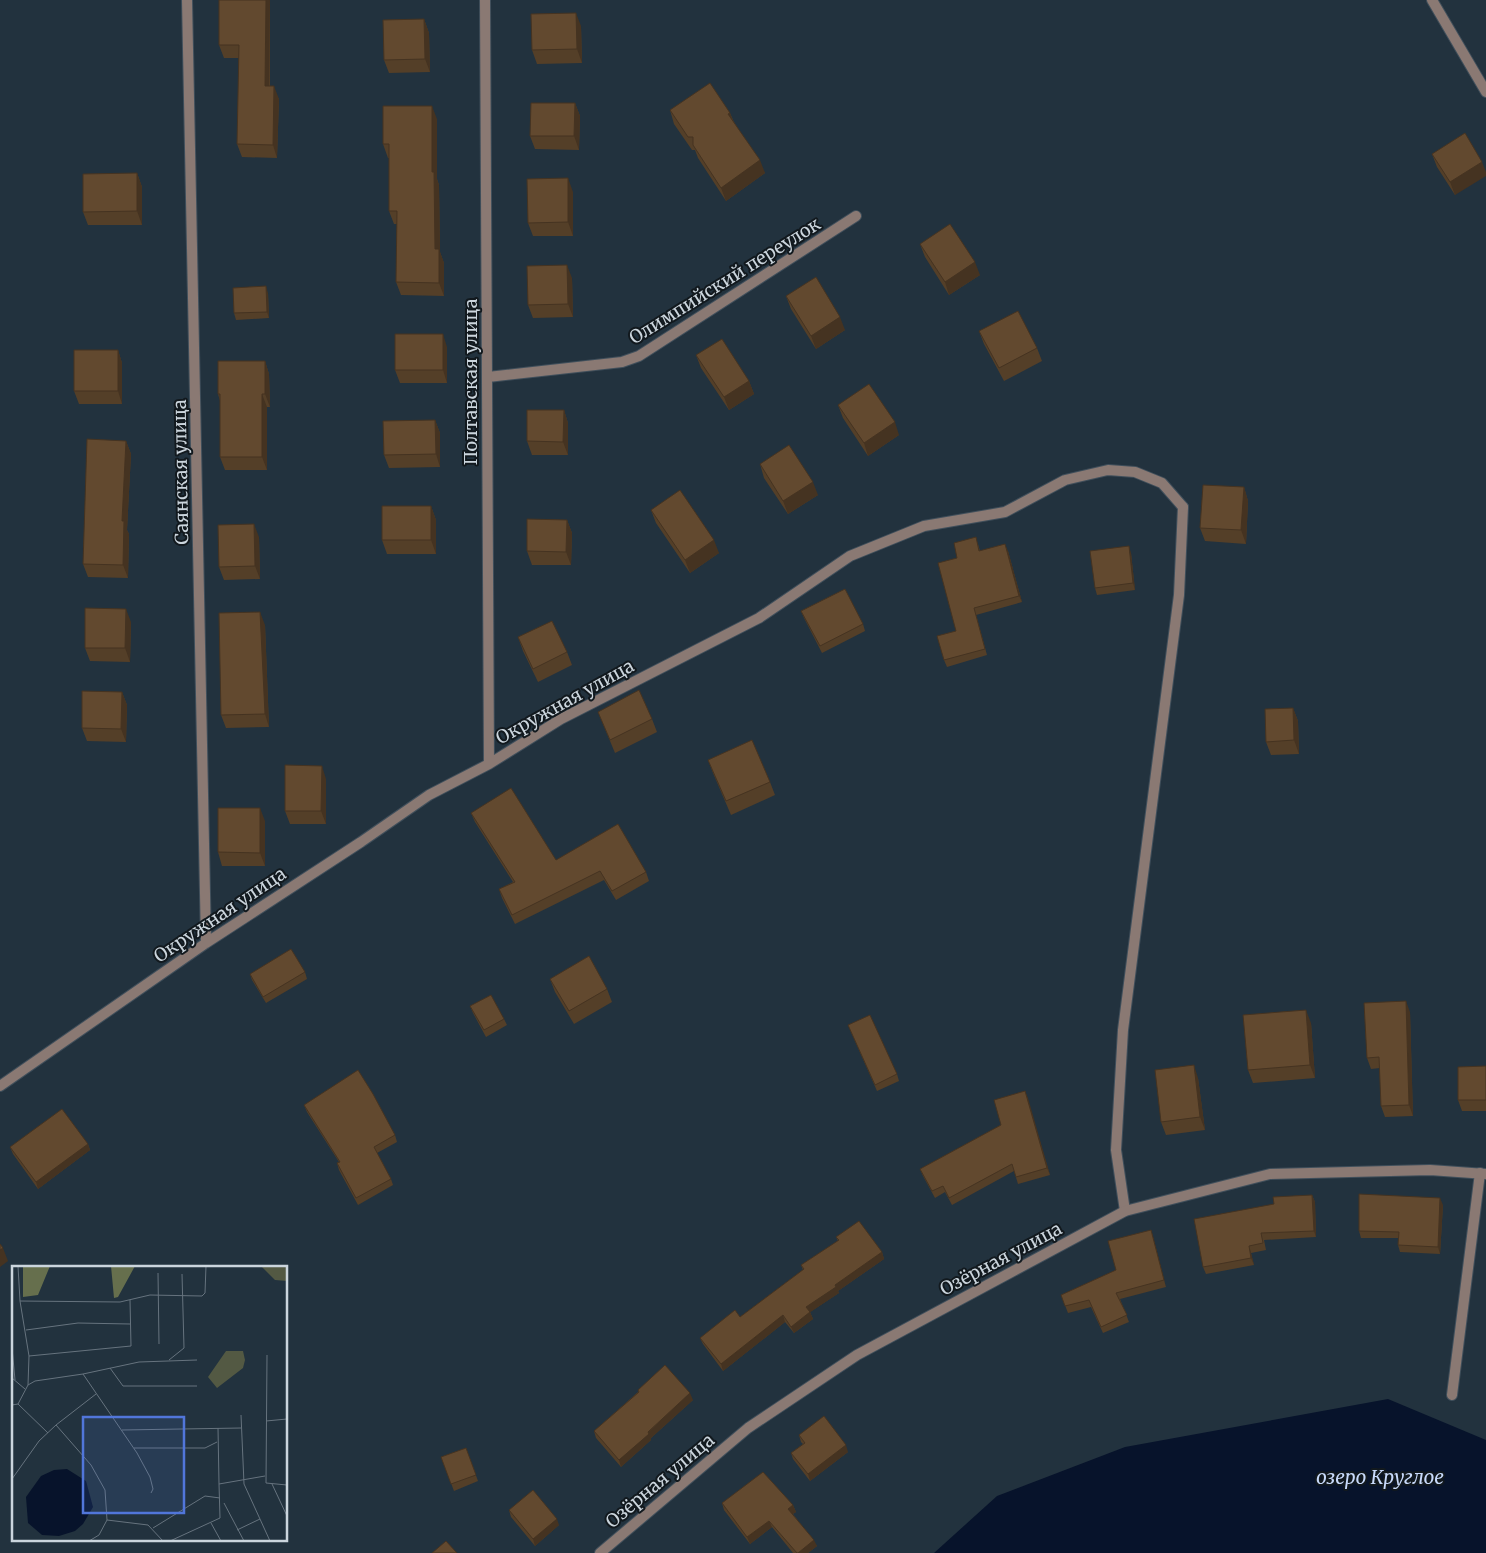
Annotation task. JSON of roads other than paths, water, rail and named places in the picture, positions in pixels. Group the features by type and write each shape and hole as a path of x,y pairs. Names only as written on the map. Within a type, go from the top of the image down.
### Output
{"street":[{"name":"Саянская улица","path":"187,0 206,943"},
{"name":"Полтавская улица","path":"485,0 489,764"},
{"path":"1432,0 1486,92"},
{"name":"Олимпийский переулок","path":"488,377 622,362 639,356 856,216"},
{"name":"Окружная улица","path":"0,1086 206,943 361,842 429,795 489,764 561,719 759,618 850,556 924,526 1005,512 1065,480 1108,470 1135,472 1162,483 1183,507 1179,595 1123,1030 1116,1150 1124,1211"},
{"name":"Озёрная улица","path":"600,1553 748,1428 857,1355 1124,1211 1270,1174 1430,1170 1483,1174"},
{"path":"1452,1395 1483,1174"}],"water":[{"name":"озеро Круглое","path":"1388,1399 1486,1440 1486,1553 934,1553 997,1496 1125,1447"}]}
